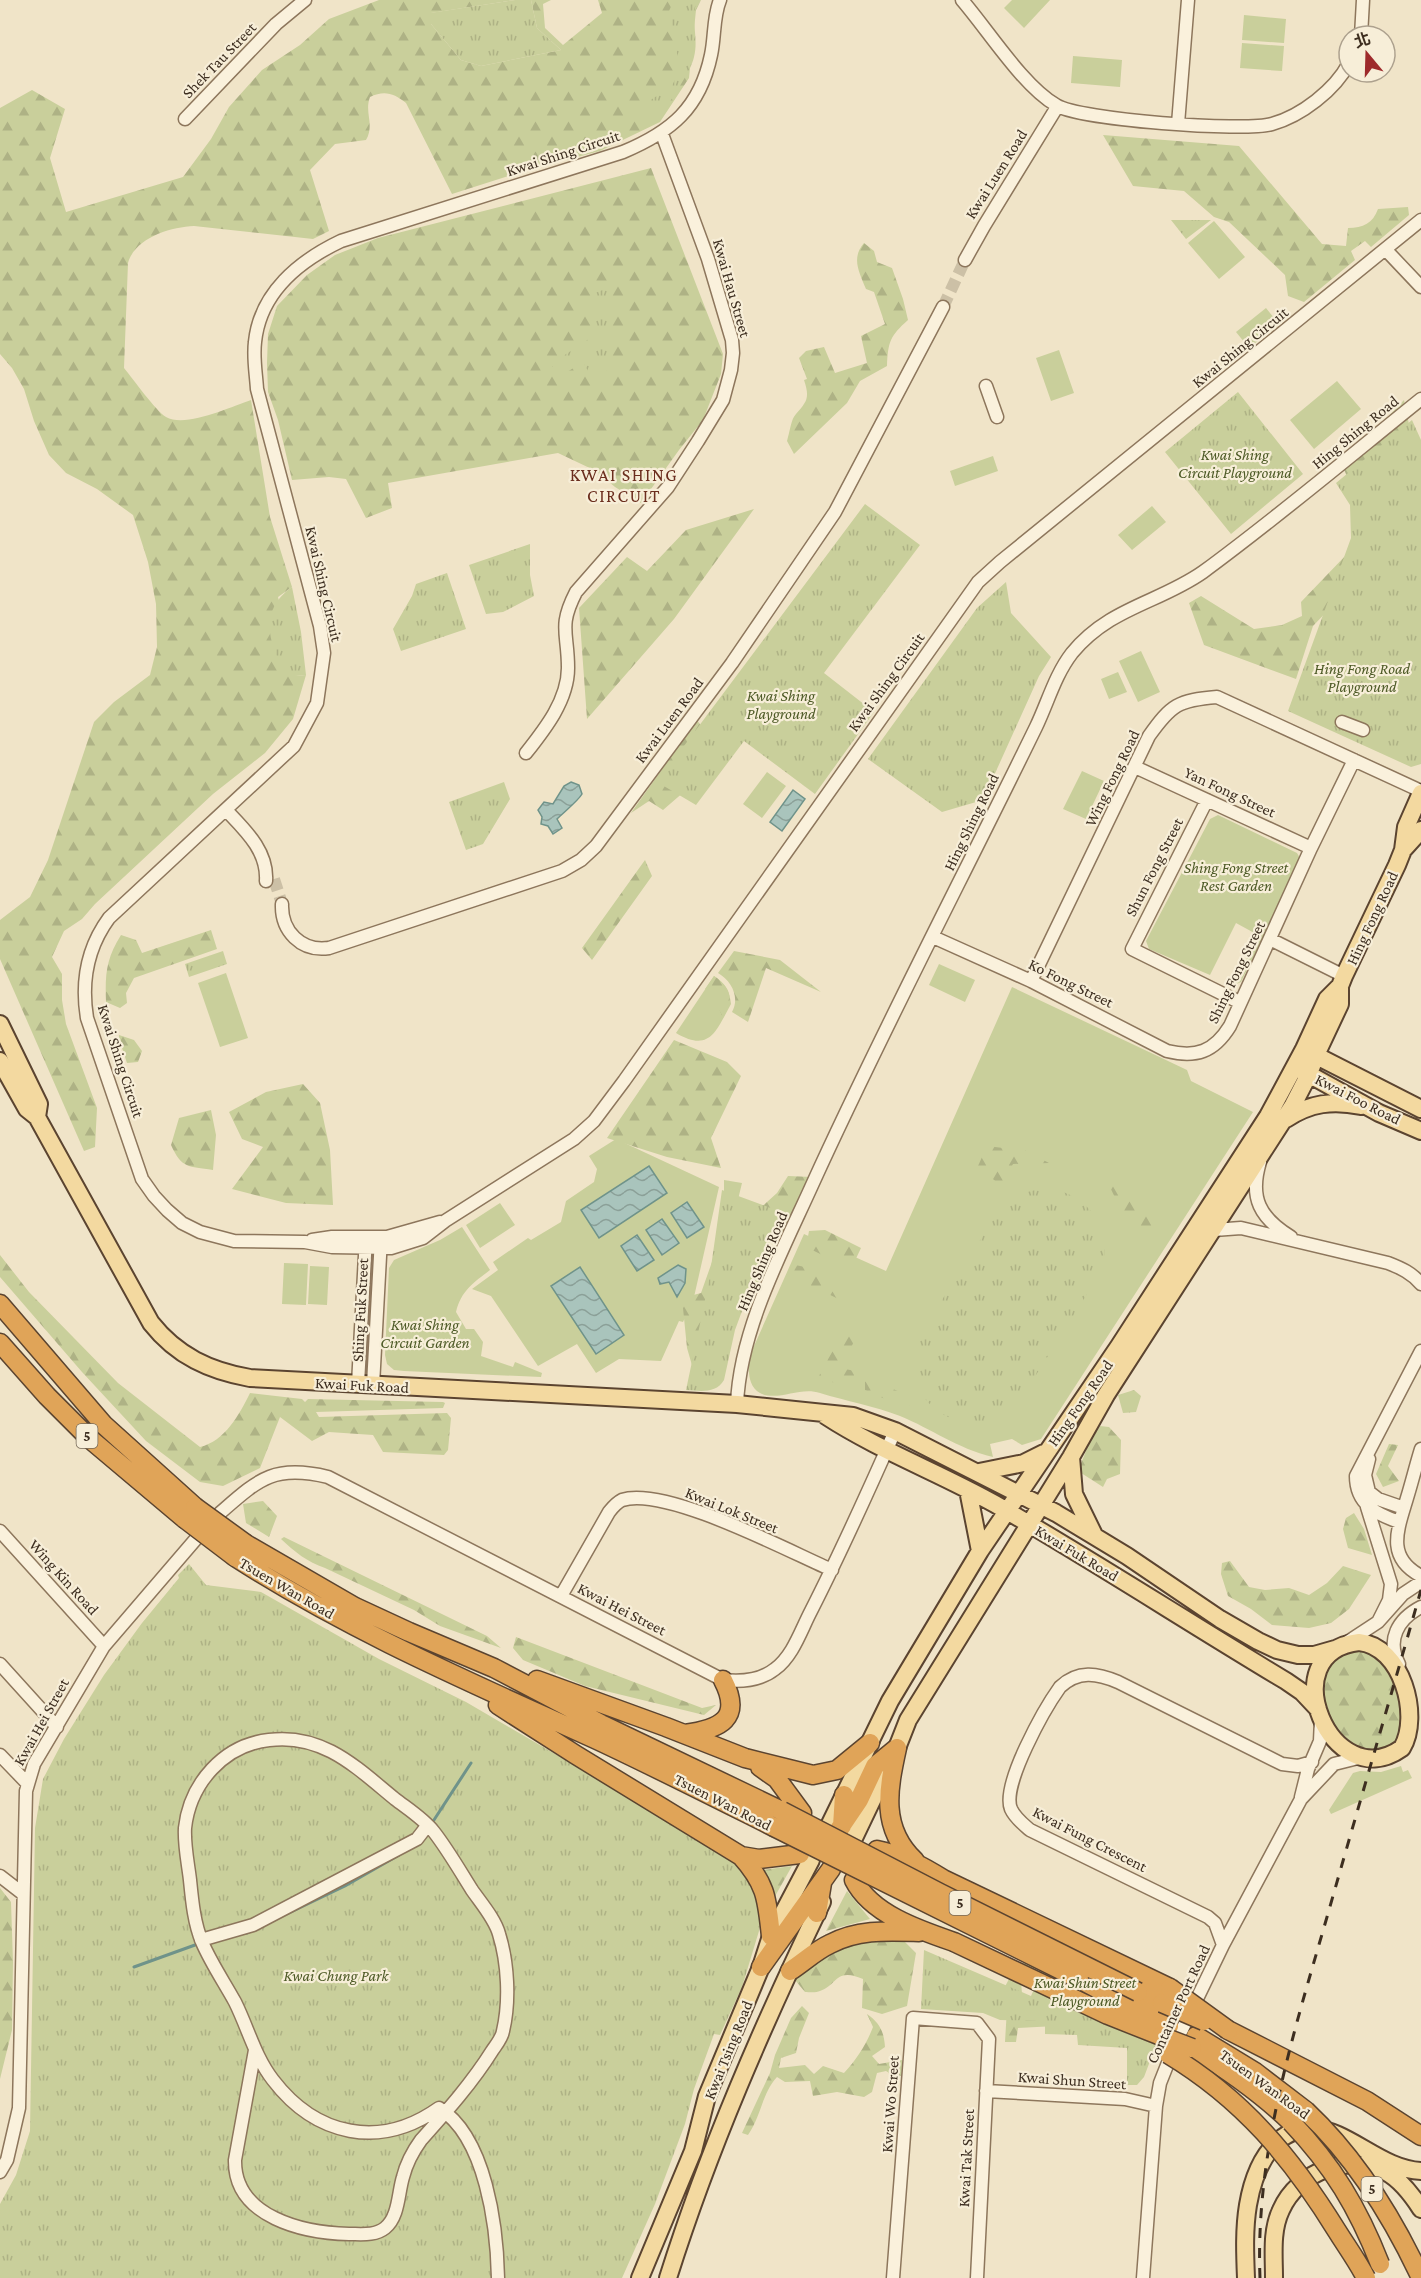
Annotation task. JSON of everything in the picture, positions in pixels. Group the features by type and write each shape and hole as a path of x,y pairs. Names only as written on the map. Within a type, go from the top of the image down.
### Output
{"highway":[{"name":"Tsuen Wan Road","path":"0,1304 104,1425 190,1513"},
{"name":"Tsuen Wan Road","path":"0,1343 47,1396 90,1439 320,1608 471,1683 652,1766 753,1807 1162,2003 1228,2030 1367,2101 1421,2136"},
{"name":"Tsuen Wan Road","path":"240,1550 355,1607 494,1668 1169,2026 1196,2037 1255,2072 1320,2125 1381,2201 1405,2243 1421,2278"},
{"path":"494,1668 543,1682 745,1758 802,1773 821,1775 837,1770 870,1743"},
{"path":"686,1734 708,1731 724,1722 730,1709 730,1703 728,1689 723,1680"},
{"path":"471,1683 490,1700 527,1725 741,1856 754,1870 764,1889 771,1936"},
{"path":"844,1795 841,1831 862,1795 875,1766 897,1748"},
{"path":"897,1748 888,1787 888,1806 897,1837 906,1853 943,1879 1170,1988 1228,2030"},
{"path":"745,1758 777,1779 788,1791 802,1814"},
{"path":"877,1850 894,1853 919,1864"},
{"path":"741,1856 821,1866"},
{"path":"817,1913 821,1866"},
{"path":"761,1967 821,1866"},
{"path":"854,1880 861,1893 876,1908 1108,2015 1192,2048 1224,2067 1266,2099 1311,2144 1339,2181 1365,2225 1384,2278"},
{"path":"790,1971 830,1944 849,1936 872,1931 928,1933"},
{"path":"1108,2015 1192,2068 1224,2093 1252,2120 1287,2158 1325,2211 1366,2278"},
{"path":"1169,2026 1192,2048"}],"main road":[{"name":"Hing Fong Road","path":"897,1748 908,1720 1071,1457 1106,1395 1284,1120 1327,999 1342,981 1403,850 1406,827 1421,792"},
{"name":"Hing Fong Road","path":"1403,850 1421,831"},
{"name":"Kwai Fuk Road","path":"0,1024 39,1104 37,1117"},
{"name":"Kwai Foo Road","path":"1310,1052 1421,1108"},
{"name":"Kwai Fuk Road","path":"0,1061 27,1109 37,1117 134,1296 151,1323 166,1341 189,1358 226,1374 250,1378 737,1404 853,1416 895,1431 1041,1504 1094,1535 1220,1619 1258,1641 1277,1650 1298,1655 1314,1655 1338,1647"},
{"name":"Hing Fong Road","path":"844,1795 890,1701 980,1551 1119,1346 1268,1116 1302,1070"},
{"name":"Kwai Foo Road","path":"1302,1070 1379,1113 1421,1131"},
{"path":"1284,1120 1304,1108 1335,1102 1366,1107 1379,1113"},
{"name":"Kwai Fuk Road","path":"824,1414 846,1429 968,1490 1029,1524 1286,1681 1302,1692 1319,1713"},
{"path":"979,1472 1024,1463 1046,1452"},
{"path":"1071,1457 1074,1494 1094,1535"},
{"path":"968,1490 980,1551"},
{"path":"1394,1753 1407,1744 1419,1723 1420,1706 1416,1686 1399,1664 1383,1649 1359,1642 1338,1647 1323,1661 1316,1676 1315,1692 1319,1713 1334,1740 1348,1751 1363,1757 1379,1758 1394,1753 1421,1741"},
{"name":"Kwai Tsing Road","path":"640,2278 693,2151 707,2096 761,1967 771,1936 821,1866"},
{"name":"Kwai Tsing Road","path":"668,2278 688,2214 731,2101 817,1913"},
{"path":"1246,2278 1245,2230 1251,2192 1260,2164 1282,2136 1300,2129 1321,2129 1338,2135 1402,2168 1421,2171"},
{"path":"1274,2278 1274,2238 1281,2209 1293,2191 1320,2171 1347,2164 1376,2169 1395,2178 1411,2193 1421,2208"}],"street":[{"name":"Shek Tau Street","path":"185,119 276,24 305,0"},
{"name":"Kwai Shing Circuit","path":"720,0 711,55 698,92 689,106 662,134 623,152 340,240 298,265 282,281 261,319 255,341 257,389 320,626 324,653 318,703 294,746 109,918 99,931 92,946 85,978 87,1018 142,1179 166,1210 182,1223 200,1232 234,1241 305,1242 332,1247 380,1243 399,1247 423,1238 445,1221 560,1149 594,1121 978,582 1421,220"},
{"path":"962,0 1039,92 1057,106 1090,114 1178,124 1263,126 1282,121 1304,110 1316,101 1337,77"},
{"path":"1178,124 1188,0"},
{"path":"1362,24 1363,0"},
{"name":"Kwai Luen Road","path":"965,260 1057,106"},
{"name":"Kwai Hau Street","path":"526,753 548,727 566,682 568,669 564,625 567,610 576,592 668,487 723,400 731,370 732,340 711,269 662,134"},
{"path":"1386,250 1421,287"},
{"name":"Kwai Luen Road","path":"280,908 285,925 295,939 319,949 329,948 562,871 581,860 596,846 732,663 835,512 943,307"},
{"path":"986,386 997,417"},
{"name":"Hing Shing Road","path":"737,1404 742,1360 774,1269 854,1093 1036,727 1058,674 1073,653 1105,623 1125,610 1201,573 1320,482 1421,399"},
{"name":"Wing Fong Road","path":"1031,981 1149,736 1162,718 1178,703 1217,697 1421,792"},
{"path":"1342,722 1363,730"},
{"name":"Shing Fong Street","path":"1194,1054 1207,1050 1221,1040 1354,760"},
{"name":"Yan Fong Street","path":"1135,767 1311,848"},
{"name":"Shun Fong Street","path":"1207,800 1132,949 1239,1002"},
{"path":"226,810 254,840 269,877"},
{"name":"Ko Fong Street","path":"933,937 1031,981 1167,1051 1194,1054"},
{"path":"1270,939 1342,981"},
{"path":"1267,1148 1256,1174 1256,1194 1259,1205 1264,1216 1273,1225 1303,1243"},
{"path":"1214,1230 1241,1228 1388,1263 1415,1277 1421,1284"},
{"name":"Shing Fuk Street","path":"366,1243 366,1385"},
{"name":"Shing Fuk Street","path":"366,1385 380,1243"},
{"path":"1378,1622 1389,1600 1391,1584 1366,1506 1358,1492 1356,1476 1421,1351"},
{"name":"Kwai Hei Street","path":"220,1513 247,1490 267,1477 282,1472 328,1477 723,1680 750,1680 767,1675 778,1668 789,1654 832,1570 895,1431"},
{"path":"1371,1449 1365,1475 1369,1492 1378,1499 1404,1508"},
{"path":"1421,1449 1396,1539 1399,1553 1407,1566 1421,1576"},
{"name":"Kwai Lok Street","path":"561,1596 609,1512 616,1503 624,1500 668,1502 706,1514 832,1570"},
{"path":"1366,1506 1376,1513 1399,1522"},
{"name":"Wing Kin Road","path":"0,1531 104,1646"},
{"name":"Kwai Hei Street","path":"0,2172 7,2160 19,2108 22,1893 27,1783 34,1764 104,1646 195,1540"},
{"path":"1338,1647 1378,1622 1403,1594 1421,1582"},
{"path":"1399,1664 1393,1644 1396,1630 1405,1618 1421,1607"},
{"path":"0,1664 57,1727"},
{"name":"Kwai Fung Crescent","path":"1223,1945 1215,1923 1208,1917 1030,1830 1018,1819 1011,1808 1010,1784 1016,1769 1060,1687 1068,1680 1086,1674 1106,1677 1118,1682 1282,1764 1298,1766 1312,1762"},
{"name":"Container Port Road","path":"1143,2278 1156,2106 1160,2083 1177,2040 1223,1945 1301,1798 1320,1741 1319,1713"},
{"path":"255,2050 235,2160 236,2171 244,2191 253,2204 272,2217 297,2227 333,2234 369,2234 385,2228 393,2216 404,2174 415,2149 446,2112 479,2073 503,2033 507,1973 498,1931 433,1831 347,1759 303,1740 280,1738 257,1741 233,1751 213,1767 200,1786 190,1806 185,1830 192,1899 201,1940 236,2006 255,2050 272,2079 306,2113 339,2130 372,2132 398,2129 423,2119 439,2108 446,2112 470,2142 481,2170 493,2221 498,2278"},
{"path":"0,1755 27,1783"},
{"name":"Container Port Road","path":"1301,1798 1334,1764 1363,1757"},
{"path":"201,1940 253,1925 375,1863 417,1839 428,1826"},
{"path":"0,1876 22,1893"},
{"name":"Kwai Wo Street","path":"893,2278 913,2018 977,2023 989,2039"},
{"name":"Kwai Tak Street","path":"977,2278 989,2039"},
{"name":"Kwai Shun Street","path":"986,2091 1125,2099 1156,2106"}],"green space":[{"path":"379,0 515,0 431,13 431,24 461,60 481,66 561,50 537,28 531,0 551,0 543,4 545,28 563,45 602,13 598,0 701,0 696,10 689,78 660,122 600,151 524,171 452,194 406,103 393,95 384,93 370,97 368,108 370,129 366,140 335,144 310,170 329,231 313,239 194,226 185,227 155,235 132,254 128,263 124,368 151,402 166,417 185,420 208,415 251,400 270,517 292,587 278,597 296,676 306,675 293,719 265,753 213,794 95,904 82,919 64,931 52,957 62,974 62,1000 66,1024 97,1108 95,1147 84,1151 0,959 0,920 30,897 48,860 94,722 114,702 150,675 157,647 156,604 148,562 133,515 97,489 66,473 49,455 34,421 24,389 12,368 0,354 0,108 32,90 65,109 50,158 66,212 183,177 211,139 229,107 262,70 300,45 329,19"},
{"path":"515,0 531,0 537,28 561,50 481,66 461,60 431,24 430,13"},
{"path":"674,0 697,0 694,14 696,43 694,57 684,80 658,119 644,122 647,105 654,98 670,90 680,69 669,11"},
{"path":"1012,0 1050,0 1024,28 1004,8"},
{"path":"1244,15 1286,19 1284,43 1242,40"},
{"path":"1242,43 1284,46 1282,71 1240,68"},
{"path":"1073,56 1122,60 1120,87 1071,83"},
{"path":"1103,135 1239,146 1322,244 1346,246 1348,228 1367,224 1378,209 1408,207 1409,215 1371,247 1365,241 1351,251 1355,260 1304,302 1288,296 1285,275 1229,222 1214,217 1184,191 1133,186"},
{"path":"651,168 723,354 721,374 703,420 641,503 615,487 596,471 558,453 388,483 392,508 366,518 346,479 329,477 292,480 278,420 268,392 268,334 277,306 307,275 335,255 378,238"},
{"path":"1171,220 1211,220 1186,239"},
{"path":"1214,221 1245,257 1219,279 1188,243"},
{"path":"864,243 874,251 877,262 892,268 908,320 891,340 887,366 860,381 847,403 794,454 787,441 794,416 805,402 807,395 804,380 807,379 799,358 806,351 824,347 835,373 867,363 861,336 885,324 874,292 866,289 859,271 858,254"},
{"path":"608,288 607,347 617,364 593,380 583,362 559,377 551,364 595,335 595,293"},
{"path":"1266,308 1279,324 1249,348 1236,332"},
{"path":"1059,350 1074,393 1051,401 1036,358"},
{"path":"1337,381 1361,409 1314,449 1290,420"},
{"name":"Kwai Shing Circuit Playground","path":"1238,392 1303,474 1231,534 1165,452"},
{"path":"1404,400 1412,439 1356,581 1313,626 1296,679 1204,645 1189,603 1201,596 1254,629 1282,625 1302,616 1301,602 1347,554 1364,515 1342,465"},
{"name":"Hing Fong Road Playground","path":"1412,420 1421,440 1421,764 1411,767 1288,711 1351,538 1350,505 1336,483"},
{"path":"993,456 998,471 955,486 950,471"},
{"name":"Kwai Shing Playground","path":"865,504 920,545 824,673 874,712 815,794 744,741 696,805 657,782"},
{"path":"1152,506 1166,522 1132,550 1118,535"},
{"path":"754,509 674,619 587,719 579,608 627,557 647,571 686,530"},
{"path":"530,544 530,575 534,596 503,612 486,614 469,565"},
{"path":"447,573 466,629 401,651 393,629 412,596 416,584"},
{"path":"1006,582 1011,613 1051,657 1039,676 983,800 942,812 868,759 977,608"},
{"path":"292,587 301,632 306,675 296,676 284,672 271,638 271,616 275,606"},
{"path":"1141,651 1160,692 1138,702 1119,661"},
{"path":"1118,672 1127,692 1109,699 1101,679"},
{"path":"697,720 706,733 685,791 663,810 649,801 631,813"},
{"path":"1082,771 1104,781 1086,819 1063,809"},
{"path":"767,772 786,786 762,818 743,804"},
{"path":"504,782 510,799 483,844 466,850 449,802"},
{"name":"Shing Fong Street Rest Garden","path":"1218,815 1297,853 1301,860 1241,982 1234,985 1258,935 1236,923 1210,975 1149,949 1146,941 1210,819"},
{"path":"645,860 652,876 592,960 582,948"},
{"path":"211,930 217,949 134,978 126,993 127,1003 120,1008 106,1002 108,967 112,952 121,935 136,940 142,953"},
{"path":"223,951 227,964 189,977 185,964"},
{"path":"734,951 780,960 821,992 766,968 748,1022 732,1012 735,1001 733,990 731,985 718,973"},
{"path":"939,964 975,980 965,1002 929,985"},
{"path":"226,973 248,1038 220,1047 198,983"},
{"path":"714,976 726,988 731,1004 721,1023 711,1036 704,1040 688,1039 676,1033"},
{"path":"714,976 728,990 730,1000 723,1018 714,997 705,989"},
{"path":"1012,987 1187,1070 1191,1081 1253,1112 1041,1439 1022,1445 1012,1439 990,1444 993,1457 967,1449 912,1421 870,1406 812,1391 774,1396 760,1393 751,1381 750,1355 804,1234 886,1271"},
{"path":"119,1035 134,1040 142,1051 138,1062 127,1063"},
{"path":"674,1040 727,1062 741,1076 711,1138 721,1168 667,1157 607,1138"},
{"path":"303,1084 320,1103 330,1150 333,1205 286,1203 232,1189 263,1147 242,1139 229,1112 266,1092"},
{"path":"211,1110 216,1135 213,1170 187,1165 179,1158 171,1145 179,1118"},
{"path":"616,1139 719,1187 694,1297 683,1322 679,1321 661,1361 619,1359 596,1373 577,1344 538,1366 491,1296 472,1289 498,1270 493,1262 528,1238 531,1240 561,1222 566,1201 594,1182 597,1169 589,1156"},
{"path":"1015,1145 1049,1163 1013,1164 1001,1186 978,1166 987,1146 1003,1148"},
{"path":"788,1176 812,1177 783,1240 753,1246 758,1210 777,1193"},
{"path":"724,1180 742,1183 735,1212 742,1257 769,1267 760,1296 738,1299 696,1379 687,1348 682,1298 701,1293 724,1228"},
{"path":"1108,1183 1124,1191 1154,1222 1138,1245"},
{"path":"1054,1189 1080,1201 1097,1220 1105,1244 1101,1272 1024,1394 1006,1412 985,1421 965,1422 945,1416 929,1403 918,1386 913,1364 917,1339 1000,1209 1012,1199 1025,1193"},
{"path":"722,1190 779,1211 735,1330 724,1380 712,1390 686,1390 709,1281"},
{"path":"500,1203 515,1225 480,1248 466,1225"},
{"name":"Kwai Shing Circuit Garden","path":"462,1227 490,1270 464,1293 456,1312 466,1329 474,1329 483,1342 481,1356 513,1367 515,1362 542,1373 541,1377 404,1371 394,1370 387,1364 385,1355 389,1268 394,1260 440,1240"},
{"path":"825,1230 861,1248 851,1269 806,1247 809,1231"},
{"path":"0,1255 29,1292 118,1383 200,1447 209,1444 224,1433 236,1418 250,1393 302,1399 305,1402 308,1399 443,1402 445,1403 443,1408 316,1412 319,1417 447,1413 451,1418 448,1450 444,1455 383,1452 373,1435 329,1432 312,1441 280,1417 260,1468 223,1486 200,1482 146,1441 82,1372 0,1277"},
{"path":"284,1263 308,1264 306,1305 282,1304"},
{"path":"795,1265 805,1267 859,1297 855,1307 791,1276"},
{"path":"310,1266 329,1267 327,1305 308,1304"},
{"path":"848,1320 858,1325 857,1336 840,1368 855,1371 852,1391 819,1376"},
{"path":"865,1377 900,1392 919,1418 896,1404 865,1390"},
{"path":"1134,1390 1141,1396 1136,1412 1123,1413 1118,1395"},
{"path":"1100,1426 1109,1427 1121,1440 1120,1474 1107,1479 1103,1487 1078,1471 1088,1446"},
{"path":"1389,1444 1398,1445 1388,1466 1399,1481 1383,1487 1376,1474"},
{"path":"263,1501 277,1516 269,1537 246,1523 243,1504"},
{"path":"1354,1513 1364,1529 1372,1555 1348,1548 1343,1529 1346,1518"},
{"path":"284,1537 487,1636 501,1648 440,1626 414,1610 312,1563 281,1539"},
{"path":"1230,1561 1249,1587 1265,1590 1289,1588 1309,1595 1327,1583 1343,1566 1371,1575 1349,1609 1331,1623 1309,1628 1272,1625 1251,1609 1228,1596 1221,1574 1222,1563"},
{"name":"Kwai Chung Park","path":"189,1564 206,1585 261,1592 379,1659 466,1702 723,1852 729,1860 731,1856 746,1868 763,1908 759,1931 742,1987 720,2035 714,2034 694,2089 685,2124 655,2204 622,2278 0,2278 0,2204 16,2175 30,2131 35,1828 43,1779 64,1739 104,1675 179,1578 178,1575"},
{"path":"516,1637 702,1708 716,1705 704,1715 585,1686 523,1660 513,1648"},
{"path":"1359,1650 1369,1652 1385,1664 1411,1707 1396,1742 1374,1749 1360,1746 1347,1739 1336,1727 1328,1713 1324,1698 1323,1683 1327,1669 1342,1655"},
{"path":"1401,1766 1403,1772 1408,1770 1412,1778 1331,1814 1329,1810 1353,1773 1381,1772"},
{"path":"792,1866 774,1898 763,1870"},
{"path":"0,1888 11,1902 13,1962 12,2030 0,2079"},
{"path":"847,1891 870,1919 826,1931"},
{"name":"Kwai Shun Street Playground","path":"1044,1919 1183,1988 1161,2032 1144,2077 1137,2085 1127,2085 1127,2048 1078,2045 1077,2035 1045,2034 1045,2021 1000,2020 983,2013 921,2009 924,1950 1031,1996 1038,1980 1020,1971"},
{"path":"901,1938 916,1953 907,2006 882,2014 862,2008 863,1979 854,1976 842,1976 818,1992 805,1992 795,1980 807,1967 851,1939"},
{"path":"1009,1979 1021,1982 1023,2005 1056,2026 1018,2028 1016,2042 1005,2042 1007,2008 1000,1996"},
{"path":"802,2006 809,2013 796,2053 781,2058 779,2068 805,2065 814,2074 823,2066 844,2073 861,2052 873,2027 867,2014 878,2024 885,2047 872,2056 879,2064 902,2060 905,2073 897,2078 886,2071 877,2073 872,2092 864,2097 837,2092 813,2096 810,2081 785,2082 777,2077 768,2090 748,2135 742,2133 770,2073 791,2018"}],"water":[{"path":"571,782 579,785 582,794 557,819 562,828 553,834 548,826 541,824 542,817 538,810 544,802 553,804 564,786"},
{"path":"793,790 805,799 782,831 770,822"},
{"path":"649,1166 667,1193 599,1238 581,1210"},
{"path":"687,1202 704,1227 687,1238 671,1213"},
{"path":"662,1219 679,1243 662,1255 646,1230"},
{"path":"637,1235 654,1260 637,1271 621,1246"},
{"path":"678,1265 686,1269 685,1283 677,1297 669,1282 660,1284 658,1278"},
{"path":"580,1267 624,1335 596,1354 551,1286"}],"waterway":[{"path":"432,1823 471,1763"},
{"path":"247,1933 345,1886 399,1855"},
{"path":"134,1967 195,1945"}],"tunnel":[{"path":"943,307 965,260"},
{"path":"274,879 282,904"}],"railway":[{"path":"1260,2278 1260,2232 1264,2186 1279,2095 1301,2006 1421,1590"}],"district":[{"name":"KWAI SHING CIRCUIT","path":"624,485"}]}
